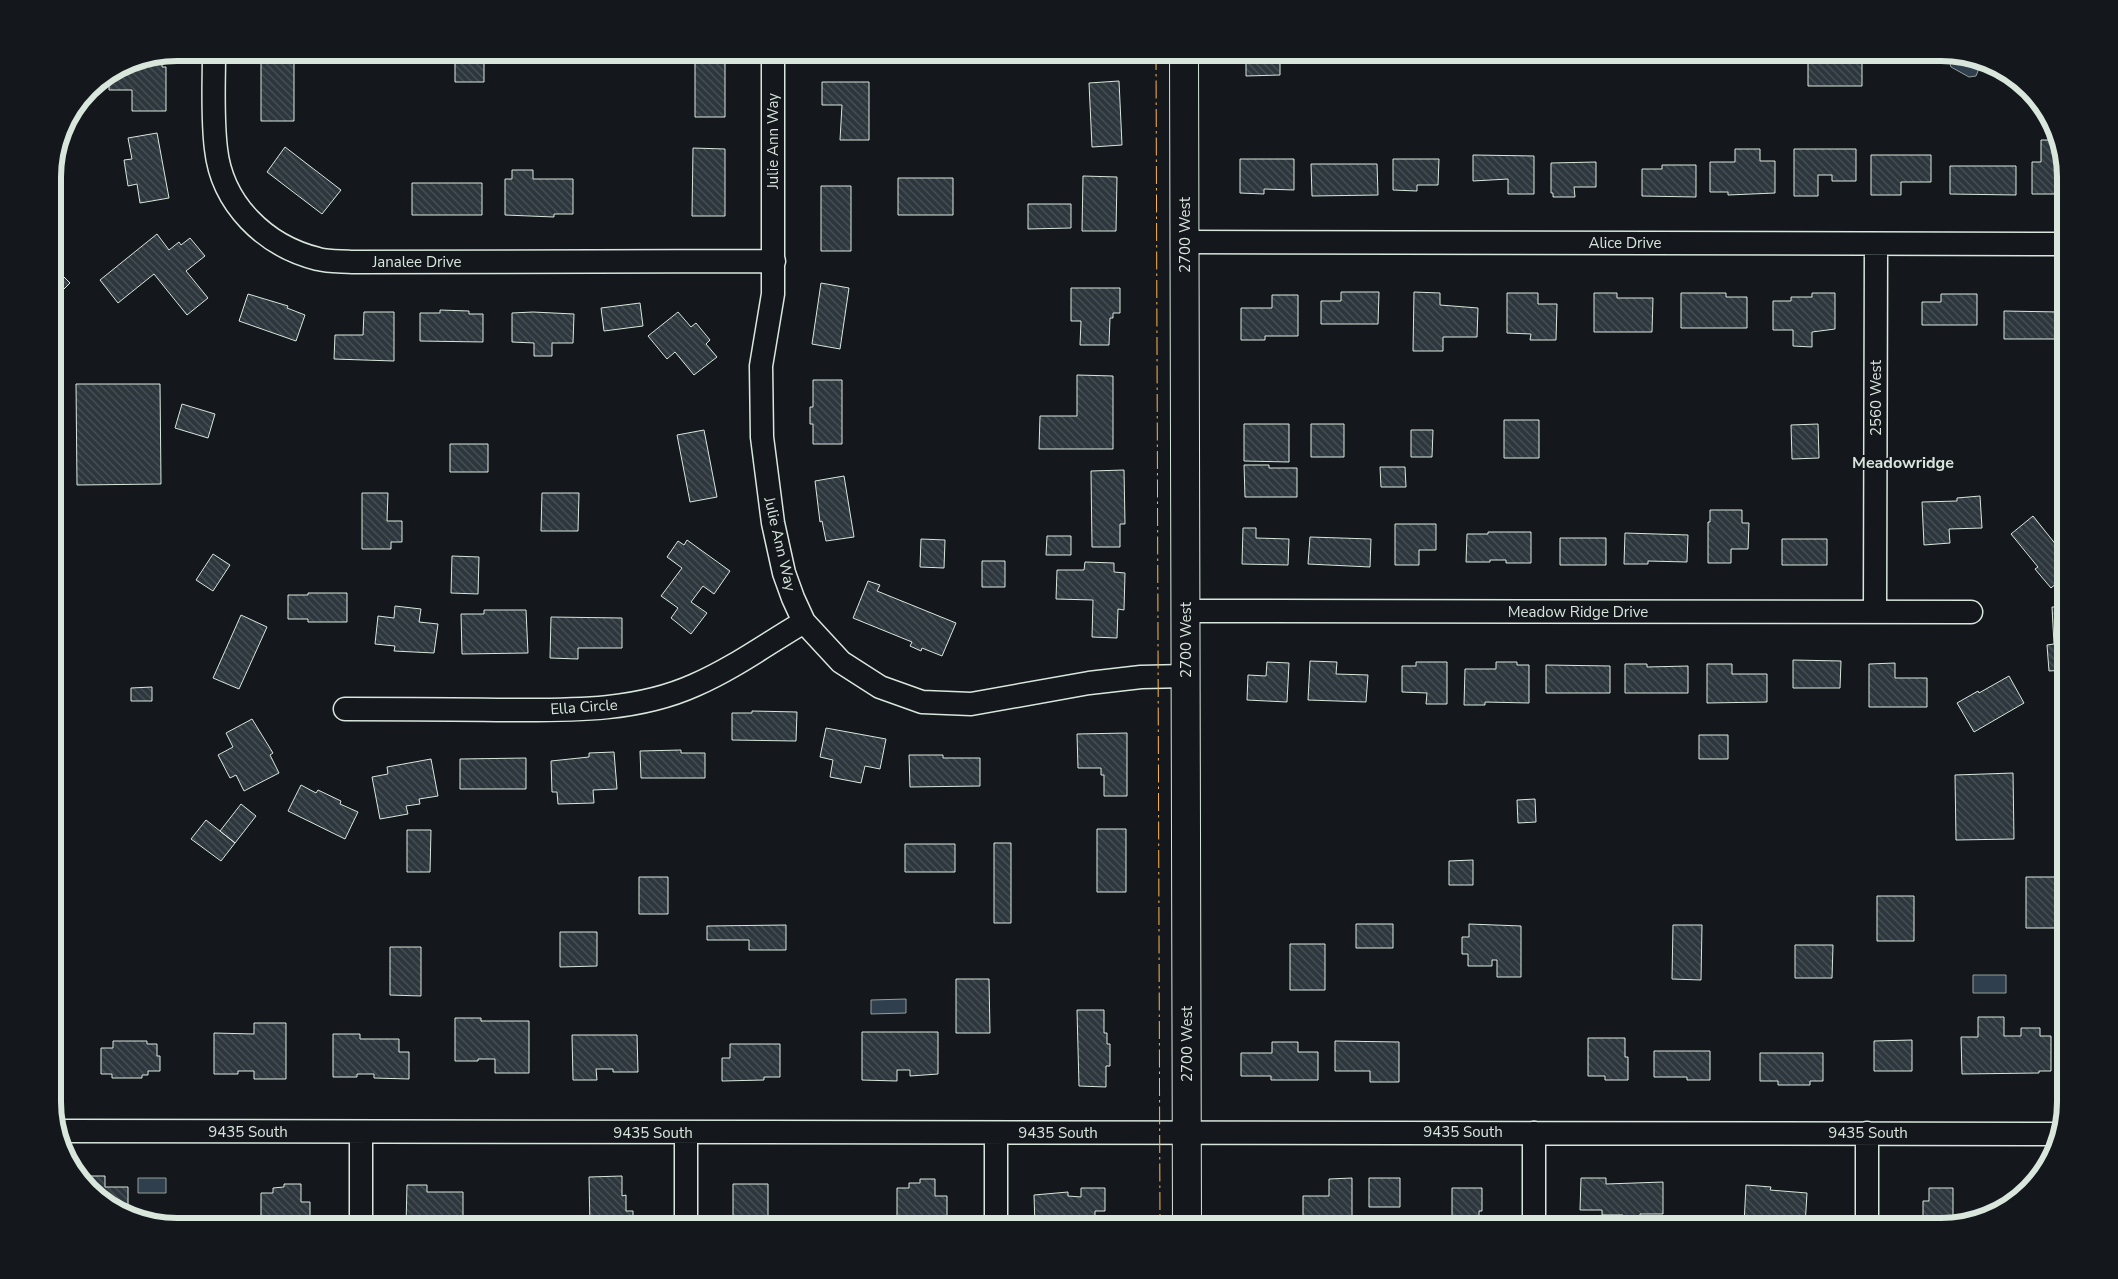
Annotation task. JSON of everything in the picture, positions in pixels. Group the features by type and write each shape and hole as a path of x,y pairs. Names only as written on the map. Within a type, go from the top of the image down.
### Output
{"main road":[{"name":"2700 West","path":"1184,61 1187,1218"}],"street":[{"name":"Janalee Drive","path":"214,61 216,150 223,177 232,199 249,221 268,237 292,251 320,260 353,262 774,261"},
{"name":"Julie Ann Way","path":"773,61 774,261 773,294 761,366 762,437 773,523 784,573 792,598 804,622 841,662 880,687 922,702 971,704 1088,683 1141,677 1186,676"},
{"name":"Alice Drive","path":"1185,242 2057,244"},
{"name":"2560 West","path":"1875,612 1876,244"},
{"name":"Meadow Ridge Drive","path":"1185,611 1971,612"},
{"name":"Ella Circle","path":"345,709 556,710 603,708 646,701 695,685 738,663 804,622"},
{"name":"9435 South","path":"65,1131 2052,1134"},
{"path":"361,1132 361,1218"},
{"path":"686,1133 686,1218"},
{"path":"996,1133 996,1218"},
{"path":"1534,1133 1534,1218"},
{"path":"1867,1133 1867,1218"}],"water":[{"path":"1949,62 1971,65 1976,67 1978,71 1976,76 1969,77 1951,67"},
{"path":"1973,975 2006,975 2006,993 1973,993"},
{"path":"906,999 906,1013 871,1014 871,1000"},
{"path":"138,1178 166,1178 166,1193 138,1193"}],"building":[{"path":"261,61 294,61 294,121 261,121"},
{"path":"455,61 484,61 484,82 455,82"},
{"path":"695,61 725,61 725,117 695,117"},
{"path":"1246,61 1280,61 1280,75 1246,76"},
{"path":"1808,61 1862,61 1862,86 1808,86"},
{"path":"162,62 162,67 166,67 166,111 132,111 132,90 109,90 109,83 140,67"},
{"path":"1119,81 1122,145 1092,147 1089,83"},
{"path":"822,82 869,82 869,140 840,140 842,105 822,105"},
{"path":"157,133 169,198 140,203 137,184 128,186 124,160 132,159 128,138"},
{"path":"2041,140 2051,140 2057,169 2057,194 2032,194 2032,162 2041,162"},
{"path":"285,147 341,190 322,214 267,172"},
{"path":"693,148 725,149 725,216 692,216"},
{"path":"1735,149 1760,149 1760,161 1775,161 1775,193 1728,195 1728,192 1710,192 1710,162 1735,162"},
{"path":"1794,149 1856,149 1856,181 1832,181 1832,175 1818,175 1818,196 1794,196"},
{"path":"1473,155 1534,156 1534,194 1508,194 1508,179 1473,181"},
{"path":"1871,155 1931,155 1931,182 1901,182 1901,195 1871,195"},
{"path":"1240,159 1294,159 1294,190 1264,189 1264,194 1240,193"},
{"path":"1393,159 1439,159 1438,185 1417,185 1417,191 1393,190"},
{"path":"1596,162 1596,187 1574,187 1575,197 1553,197 1553,193 1551,193 1551,163"},
{"path":"1311,164 1377,164 1378,195 1312,196"},
{"path":"1662,165 1696,165 1696,197 1642,196 1642,169 1662,169"},
{"path":"1950,166 2016,166 2016,195 1950,194"},
{"path":"512,170 533,170 533,179 573,179 573,214 554,214 554,217 505,215 505,179 512,179"},
{"path":"1083,176 1117,177 1116,231 1082,231"},
{"path":"898,178 953,178 953,215 898,215"},
{"path":"412,183 482,183 482,215 412,215"},
{"path":"821,186 851,186 851,251 821,251"},
{"path":"1028,204 1071,204 1071,228 1028,229"},
{"path":"157,234 169,250 179,242 181,245 190,238 205,256 186,271 208,298 187,315 154,274 118,303 100,280"},
{"path":"61,274 70,283 61,292"},
{"path":"821,283 849,288 840,349 812,344"},
{"path":"1071,288 1120,288 1120,313 1113,313 1113,318 1110,318 1109,345 1080,345 1081,321 1071,321"},
{"path":"1341,292 1379,292 1378,324 1321,324 1321,301 1341,301"},
{"path":"1414,292 1440,293 1440,305 1478,308 1477,337 1443,337 1443,351 1413,351"},
{"path":"1507,293 1538,293 1538,304 1557,304 1556,340 1530,340 1531,334 1507,333"},
{"path":"1594,293 1617,293 1617,298 1653,298 1652,332 1594,332"},
{"path":"1681,293 1726,293 1726,297 1747,297 1747,328 1681,328"},
{"path":"1812,293 1835,293 1835,329 1812,332 1812,347 1793,346 1793,330 1773,330 1773,301 1791,301 1791,297 1812,297"},
{"path":"248,294 288,306 287,308 305,315 296,341 239,321"},
{"path":"1941,294 1977,294 1977,325 1922,325 1922,302 1941,302"},
{"path":"1272,295 1298,295 1298,336 1265,336 1265,340 1241,340 1241,308 1272,308"},
{"path":"640,303 643,326 604,331 601,308"},
{"path":"440,310 469,311 469,314 483,314 483,342 420,341 420,313 440,313"},
{"path":"2004,311 2057,312 2057,339 2004,339"},
{"path":"364,312 394,312 394,361 334,359 335,335 363,335"},
{"path":"678,312 691,327 696,323 710,340 706,344 717,357 694,375 675,352 667,359 648,336"},
{"path":"512,313 574,314 573,343 552,343 552,356 534,356 534,343 512,342"},
{"path":"1077,375 1113,376 1113,449 1039,449 1040,416 1077,416"},
{"path":"813,380 842,380 842,444 813,444 813,424 810,424 810,407 813,407"},
{"path":"76,384 160,384 161,484 77,485"},
{"path":"182,404 215,414 208,438 175,428"},
{"path":"1504,420 1539,420 1539,458 1504,458"},
{"path":"1244,424 1289,424 1289,462 1244,461"},
{"path":"1311,424 1344,424 1344,457 1311,457"},
{"path":"1818,424 1819,458 1792,459 1791,425"},
{"path":"704,430 717,497 690,502 677,435"},
{"path":"1411,430 1433,430 1432,457 1411,457"},
{"path":"450,444 488,444 488,472 450,472"},
{"path":"1244,465 1269,465 1269,468 1297,468 1297,497 1245,497"},
{"path":"1380,467 1405,467 1406,487 1381,487"},
{"path":"1124,470 1125,524 1120,524 1120,547 1092,547 1091,471"},
{"path":"844,476 854,537 826,541 822,521 820,522 815,481"},
{"path":"362,493 388,493 387,521 402,521 402,542 391,542 391,549 362,549"},
{"path":"542,493 579,493 578,531 541,531"},
{"path":"1980,496 1982,528 1949,529 1950,543 1924,545 1922,502 1957,501 1957,498"},
{"path":"1710,510 1742,510 1742,523 1749,523 1748,549 1731,549 1731,563 1708,563 1708,522 1710,522"},
{"path":"2033,516 2057,546 2057,583 2051,588 2035,569 2038,567 2011,534"},
{"path":"1395,524 1436,524 1436,550 1419,550 1419,565 1395,565"},
{"path":"1243,528 1256,528 1256,538 1289,539 1288,565 1242,564"},
{"path":"1488,532 1531,532 1531,563 1506,563 1506,560 1466,562 1467,534 1488,534"},
{"path":"1625,533 1688,535 1687,562 1648,561 1648,564 1624,564"},
{"path":"1047,536 1071,536 1071,555 1046,555"},
{"path":"1310,537 1371,539 1370,567 1308,564"},
{"path":"1560,538 1606,538 1606,565 1560,565"},
{"path":"921,539 945,540 944,568 920,567"},
{"path":"1782,539 1827,539 1827,565 1782,565"},
{"path":"687,540 730,571 714,594 703,586 691,602 707,613 691,634 671,618 678,608 661,596 682,568 667,557 678,541 684,545"},
{"path":"213,554 230,565 213,591 196,580"},
{"path":"452,556 479,557 478,594 451,593"},
{"path":"982,561 1005,561 1005,587 982,587"},
{"path":"1085,562 1114,563 1114,572 1125,573 1124,610 1118,609 1117,638 1092,637 1093,600 1056,599 1057,570 1084,570"},
{"path":"868,581 880,585 877,591 956,623 942,656 922,648 921,651 910,646 912,642 853,618"},
{"path":"308,593 347,593 347,622 308,622 308,619 288,619 288,595 308,595"},
{"path":"395,606 421,609 419,622 438,624 434,653 394,651 395,646 375,644 378,616 394,618"},
{"path":"2052,607 2057,607 2057,670 2049,671 2047,645 2054,644"},
{"path":"484,610 526,610 528,653 462,654 461,614 484,614"},
{"path":"241,615 267,627 239,689 213,678"},
{"path":"551,617 622,618 622,648 578,648 578,659 550,658"},
{"path":"1793,660 1841,661 1840,688 1793,688"},
{"path":"1310,661 1337,662 1336,674 1368,675 1366,702 1308,700"},
{"path":"1267,662 1289,663 1287,702 1247,700 1248,675 1266,676"},
{"path":"1416,662 1447,662 1447,704 1426,704 1427,693 1402,692 1402,666 1416,666"},
{"path":"1496,662 1517,662 1517,665 1529,665 1529,703 1485,702 1485,705 1464,705 1465,669 1496,669"},
{"path":"1895,663 1895,678 1927,678 1927,707 1869,707 1869,664"},
{"path":"1625,664 1647,664 1647,667 1688,666 1688,693 1625,693"},
{"path":"1707,664 1732,664 1732,674 1767,674 1767,702 1707,703"},
{"path":"1546,665 1610,666 1610,693 1546,693"},
{"path":"2009,676 2024,703 1974,732 1957,703"},
{"path":"152,687 152,701 131,701 131,688"},
{"path":"752,711 797,712 796,741 732,740 732,713 752,713"},
{"path":"252,719 273,753 270,755 279,773 244,791 236,775 230,778 218,755 233,747 226,733"},
{"path":"826,728 886,739 880,769 865,766 861,783 830,777 833,760 820,757"},
{"path":"1127,733 1127,796 1104,796 1104,775 1101,775 1101,768 1078,768 1077,734"},
{"path":"1699,735 1728,735 1728,759 1699,759"},
{"path":"681,750 681,753 705,753 705,778 641,778 640,751"},
{"path":"614,752 617,789 593,790 594,803 558,804 557,792 552,792 551,761 589,757 589,753"},
{"path":"909,755 943,755 943,758 980,758 980,786 910,787"},
{"path":"526,758 526,789 460,789 460,759"},
{"path":"431,759 438,796 419,799 420,804 406,806 408,814 380,819 372,777 388,774 387,767"},
{"path":"2013,773 2014,839 1956,840 1955,775"},
{"path":"301,785 316,793 318,790 341,801 340,804 358,812 345,839 288,811"},
{"path":"1535,799 1536,822 1518,823 1517,800"},
{"path":"241,804 256,816 235,843 220,831"},
{"path":"206,820 235,843 221,861 191,839"},
{"path":"1097,829 1126,829 1126,892 1097,892"},
{"path":"407,830 431,830 430,872 407,872"},
{"path":"994,843 1011,843 1011,923 994,923"},
{"path":"905,844 955,844 955,872 905,872"},
{"path":"1473,860 1473,885 1449,885 1449,861"},
{"path":"639,877 668,877 668,914 639,914"},
{"path":"2026,877 2057,877 2057,928 2026,928"},
{"path":"1877,896 1914,896 1914,941 1877,941"},
{"path":"1356,924 1393,924 1393,948 1356,948"},
{"path":"1469,924 1521,926 1521,977 1497,977 1497,960 1492,960 1492,966 1468,966 1468,954 1462,954 1462,937 1469,937"},
{"path":"786,925 786,950 749,950 749,940 707,940 707,926"},
{"path":"1673,925 1702,925 1701,980 1672,979"},
{"path":"560,932 597,932 597,966 560,967"},
{"path":"1290,944 1325,944 1325,990 1290,990"},
{"path":"1795,945 1833,945 1832,978 1795,978"},
{"path":"390,947 421,947 421,996 390,995"},
{"path":"956,979 989,979 990,1033 956,1033"},
{"path":"1077,1010 1104,1010 1104,1033 1107,1033 1107,1044 1110,1044 1110,1066 1106,1066 1106,1087 1079,1086"},
{"path":"1978,1017 2004,1017 2004,1036 2021,1036 2021,1028 2040,1028 2040,1036 2051,1036 2051,1071 2039,1071 2039,1073 1962,1074 1961,1037 1978,1037"},
{"path":"455,1018 481,1018 481,1021 529,1021 529,1073 495,1073 495,1059 455,1061"},
{"path":"254,1023 286,1023 286,1079 254,1079 254,1071 238,1071 238,1074 214,1074 214,1033 254,1034"},
{"path":"862,1032 938,1032 938,1074 910,1076 910,1070 897,1070 897,1081 862,1080"},
{"path":"333,1034 360,1034 360,1039 399,1039 399,1052 409,1052 409,1079 374,1078 374,1074 357,1074 357,1077 333,1077"},
{"path":"572,1035 637,1035 638,1072 613,1072 613,1069 596,1069 597,1080 573,1080"},
{"path":"1588,1038 1625,1038 1625,1057 1628,1057 1628,1080 1605,1080 1605,1076 1588,1076"},
{"path":"1912,1040 1912,1071 1874,1071 1874,1041"},
{"path":"113,1041 147,1041 147,1044 157,1044 157,1056 160,1056 160,1071 148,1071 148,1075 142,1075 142,1078 112,1078 112,1074 101,1074 101,1048 113,1048"},
{"path":"1335,1041 1399,1042 1399,1082 1370,1082 1370,1071 1335,1071"},
{"path":"1272,1042 1298,1042 1298,1052 1318,1052 1318,1080 1271,1080 1271,1076 1241,1076 1241,1053 1272,1053"},
{"path":"730,1044 780,1044 780,1077 764,1077 764,1080 722,1081 722,1058 730,1058"},
{"path":"1654,1051 1710,1051 1710,1080 1687,1080 1687,1077 1654,1077"},
{"path":"1760,1053 1823,1053 1823,1081 1810,1081 1810,1085 1778,1085 1778,1081 1760,1081"},
{"path":"88,1176 105,1176 105,1187 128,1187 128,1206 106,1194"},
{"path":"622,1176 622,1196 626,1195 626,1211 633,1211 633,1218 590,1218 589,1177"},
{"path":"1352,1178 1352,1218 1303,1218 1303,1196 1329,1196 1329,1179"},
{"path":"1369,1178 1400,1178 1400,1207 1369,1207"},
{"path":"1581,1178 1606,1178 1606,1184 1663,1182 1663,1214 1640,1214 1640,1218 1623,1218 1623,1215 1602,1215 1602,1210 1580,1210"},
{"path":"920,1179 935,1179 935,1196 947,1196 947,1218 897,1218 897,1188 909,1188 909,1183 920,1183"},
{"path":"284,1184 301,1184 301,1202 310,1202 310,1218 261,1218 261,1193 273,1193 273,1188 284,1187"},
{"path":"733,1184 768,1184 768,1218 733,1218"},
{"path":"407,1185 427,1185 427,1192 463,1192 463,1218 406,1218"},
{"path":"1746,1185 1771,1187 1770,1190 1807,1193 1805,1218 1744,1218"},
{"path":"1081,1188 1105,1188 1105,1211 1095,1211 1095,1218 1035,1218 1034,1195 1068,1192 1068,1196 1081,1197"},
{"path":"1452,1188 1482,1188 1482,1211 1479,1211 1479,1218 1452,1218"},
{"path":"1929,1188 1953,1188 1953,1217 1923,1218 1923,1201 1929,1201"}],"power":[{"path":"1156,61 1160,1218"}],"district":[{"name":"Meadowridge","path":"1903,462"}]}
